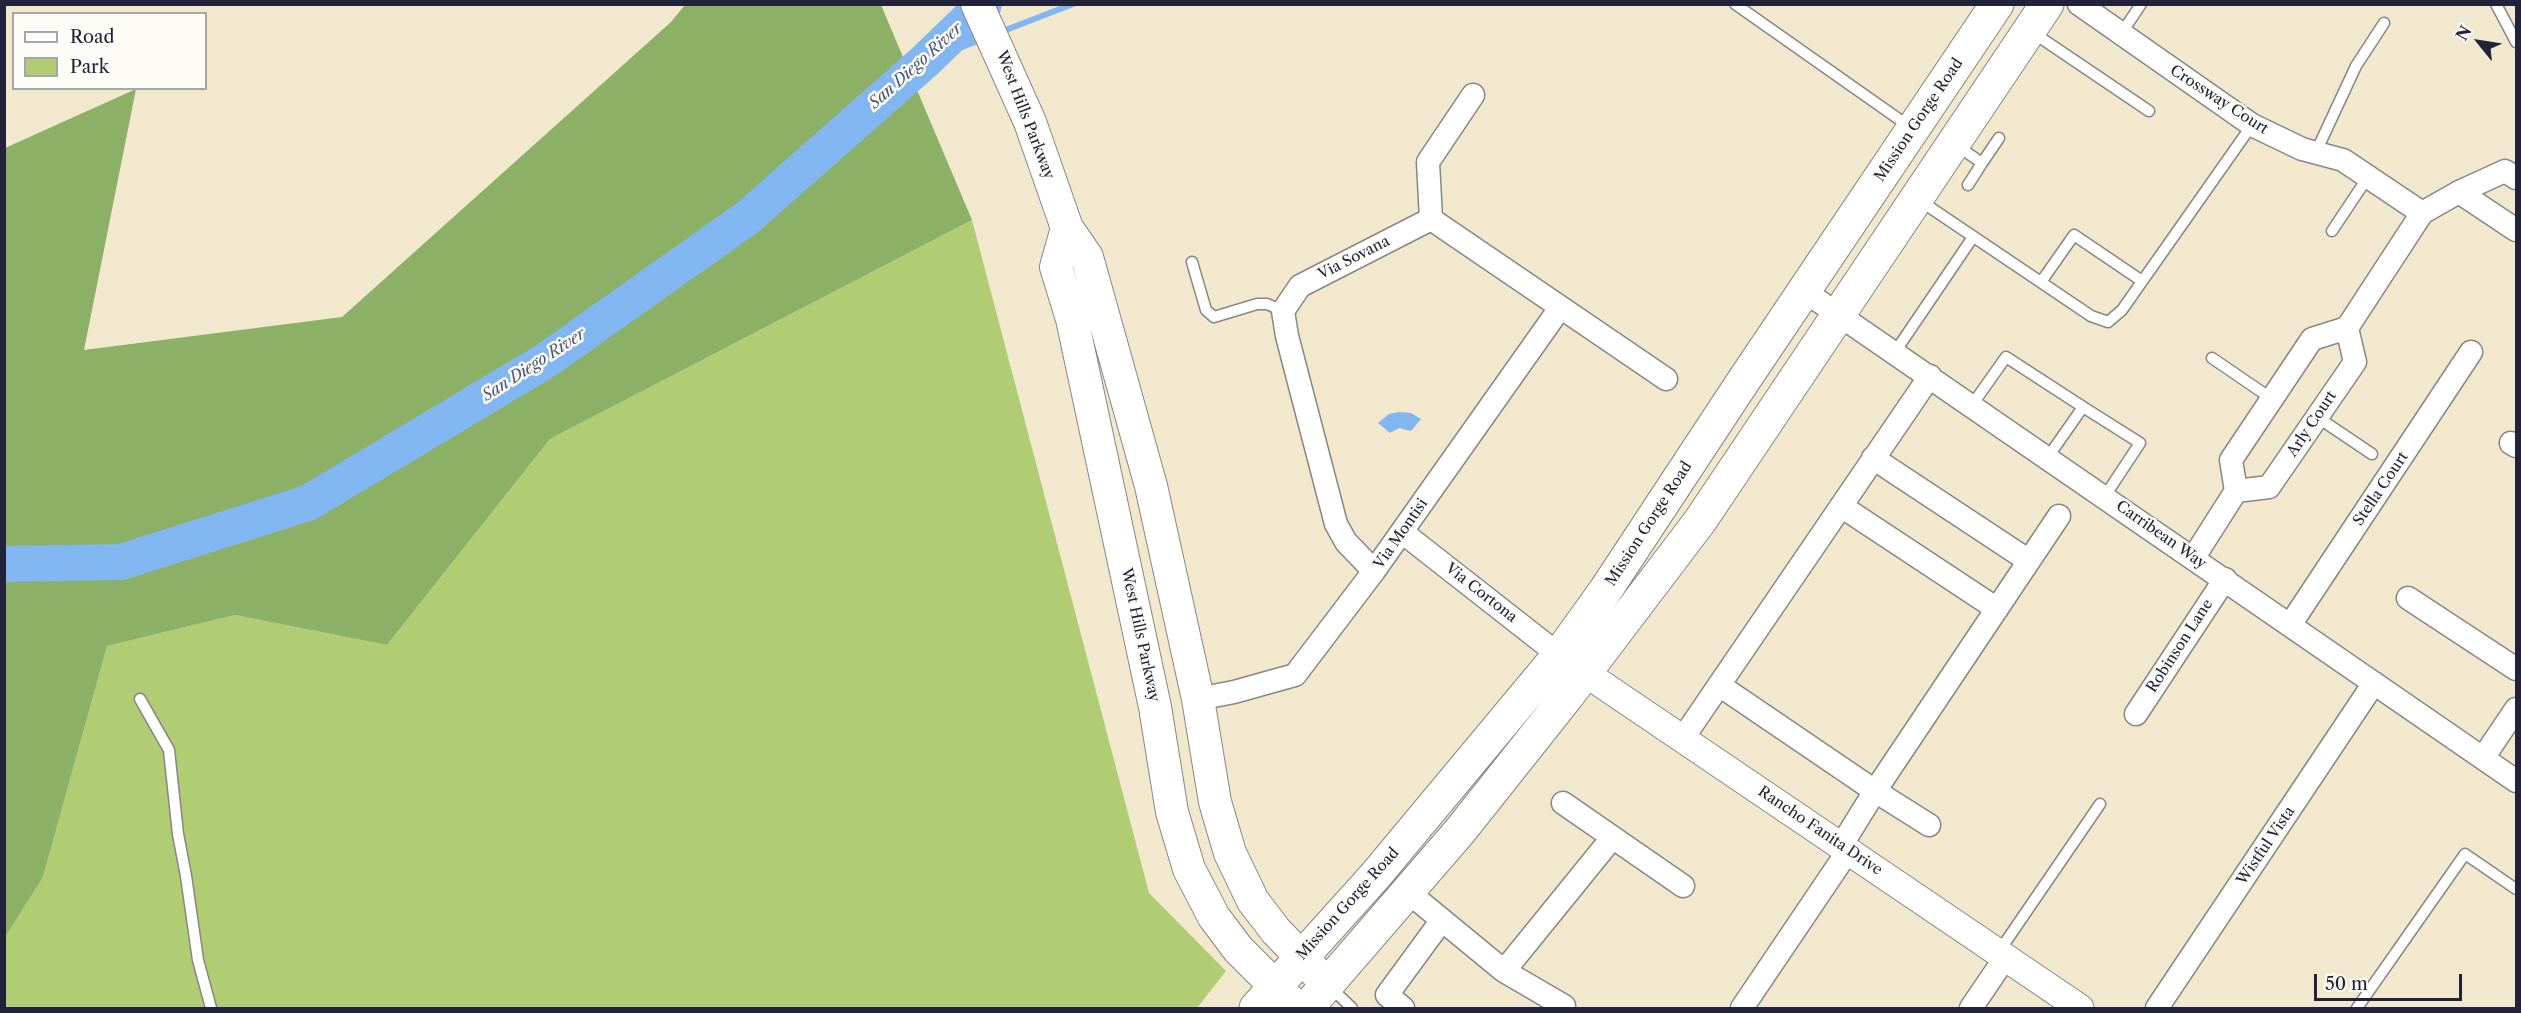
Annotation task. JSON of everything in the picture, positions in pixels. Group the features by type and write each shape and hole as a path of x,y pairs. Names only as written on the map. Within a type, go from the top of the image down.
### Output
{"main road":[{"name":"West Hills Parkway","path":"977,4 1013,82 1047,168 1066,228 1087,256 1151,486 1198,699 1215,802 1230,853 1253,901 1300,957 1317,997"},
{"name":"Mission Gorge Road","path":"1317,997 1408,892 1572,664 1605,591 1997,4"},
{"name":"Mission Gorge Road","path":"1276,1001 1300,957 1572,664 1700,520 2038,17"},
{"path":"1916,198 1907,187 1908,175 1946,111 1944,102 1936,96"},
{"name":"West Hills Parkway","path":"1066,228 1056,267 1072,319 1150,684 1172,812 1189,869 1214,917 1276,1001"}],"street":[{"name":"Crossway Court","path":"2079,4 2252,125 2316,152 2343,160 2422,213"},
{"path":"1473,95 1428,162 1431,219 1666,379"},
{"path":"2194,557 2236,491 2231,460 2312,339 2347,328 2422,213 2505,171 2517,178"},
{"path":"2466,189 2517,230"},
{"name":"Via Sovana","path":"1284,311 1300,286 1431,219"},
{"name":"Carribean Way","path":"1804,291 2517,781"},
{"name":"Via Montisi","path":"1198,699 1234,692 1295,675 1374,572 1560,308"},
{"path":"1284,311 1287,336 1336,524 1346,542 1374,572"},
{"name":"Arly Court","path":"2236,491 2269,488 2355,362 2347,328"},
{"name":"Stella Court","path":"2290,625 2471,352"},
{"path":"1683,738 1929,376"},
{"path":"1873,458 2029,561"},
{"path":"1841,506 1997,609"},
{"path":"1742,1008 1844,848 1875,791 2059,516"},
{"name":"Via Cortona","path":"1402,532 1572,664"},
{"name":"Robinson Lane","path":"2136,714 2224,579"},
{"path":"2408,598 2517,669"},
{"name":"Rancho Fanita Drive","path":"1572,664 2080,1008"},
{"name":"Wistful Vista","path":"2157,1008 2374,683"},
{"path":"1719,685 1929,825"},
{"path":"2483,758 2517,709"},
{"path":"1563,803 1683,886"},
{"path":"1504,970 1612,838"},
{"path":"1408,892 1504,970 1564,1006"},
{"path":"1403,1008 1387,995 1442,920"},
{"path":"1971,1008 2002,955"}],"lane":[{"path":"1735,4 1783,35 1913,129"},
{"path":"2121,34 2141,4"},
{"path":"2496,4 2517,42"},
{"path":"2038,17 2149,111"},
{"path":"2316,152 2356,66 2384,23"},
{"path":"1916,198 2103,322 2115,319 2252,125"},
{"path":"1968,185 1999,138"},
{"path":"1953,143 1982,163"},
{"path":"2332,231 2368,177"},
{"path":"2041,282 2074,235 2142,281"},
{"path":"1895,352 1973,237"},
{"path":"1192,262 1206,310 1214,317 1257,304 1267,304 1284,311"},
{"path":"1972,405 2006,357 2140,444 2105,496"},
{"path":"2212,358 2272,399"},
{"path":"2048,457 2083,407"},
{"path":"2317,417 2372,454"},
{"path":"140,699 169,750 177,834 186,876 198,960 210,1008"},
{"path":"2002,955 2100,804"},
{"path":"2357,1008 2465,854 2517,889"},
{"path":"1317,997 1352,1008"}],"green space":[{"path":"685,5 881,5 972,220 550,439 387,645 235,615 107,646 43,877 5,937 5,148 136,90 84,350 342,317 671,22"},
{"path":"972,220 1149,893 1226,971 1197,1008 5,1008 4,937 43,877 107,646 235,615 387,645 550,439"}],"water":[{"path":"1411,413 1421,419 1411,431 1399,428 1390,433 1378,423 1389,414"}],"waterway":[{"name":"San Diego River","path":"4,564 121,562 308,503 545,361 747,218 925,61 984,4"},
{"path":"998,33 1073,4"},
{"path":"925,61 983,39"}]}
